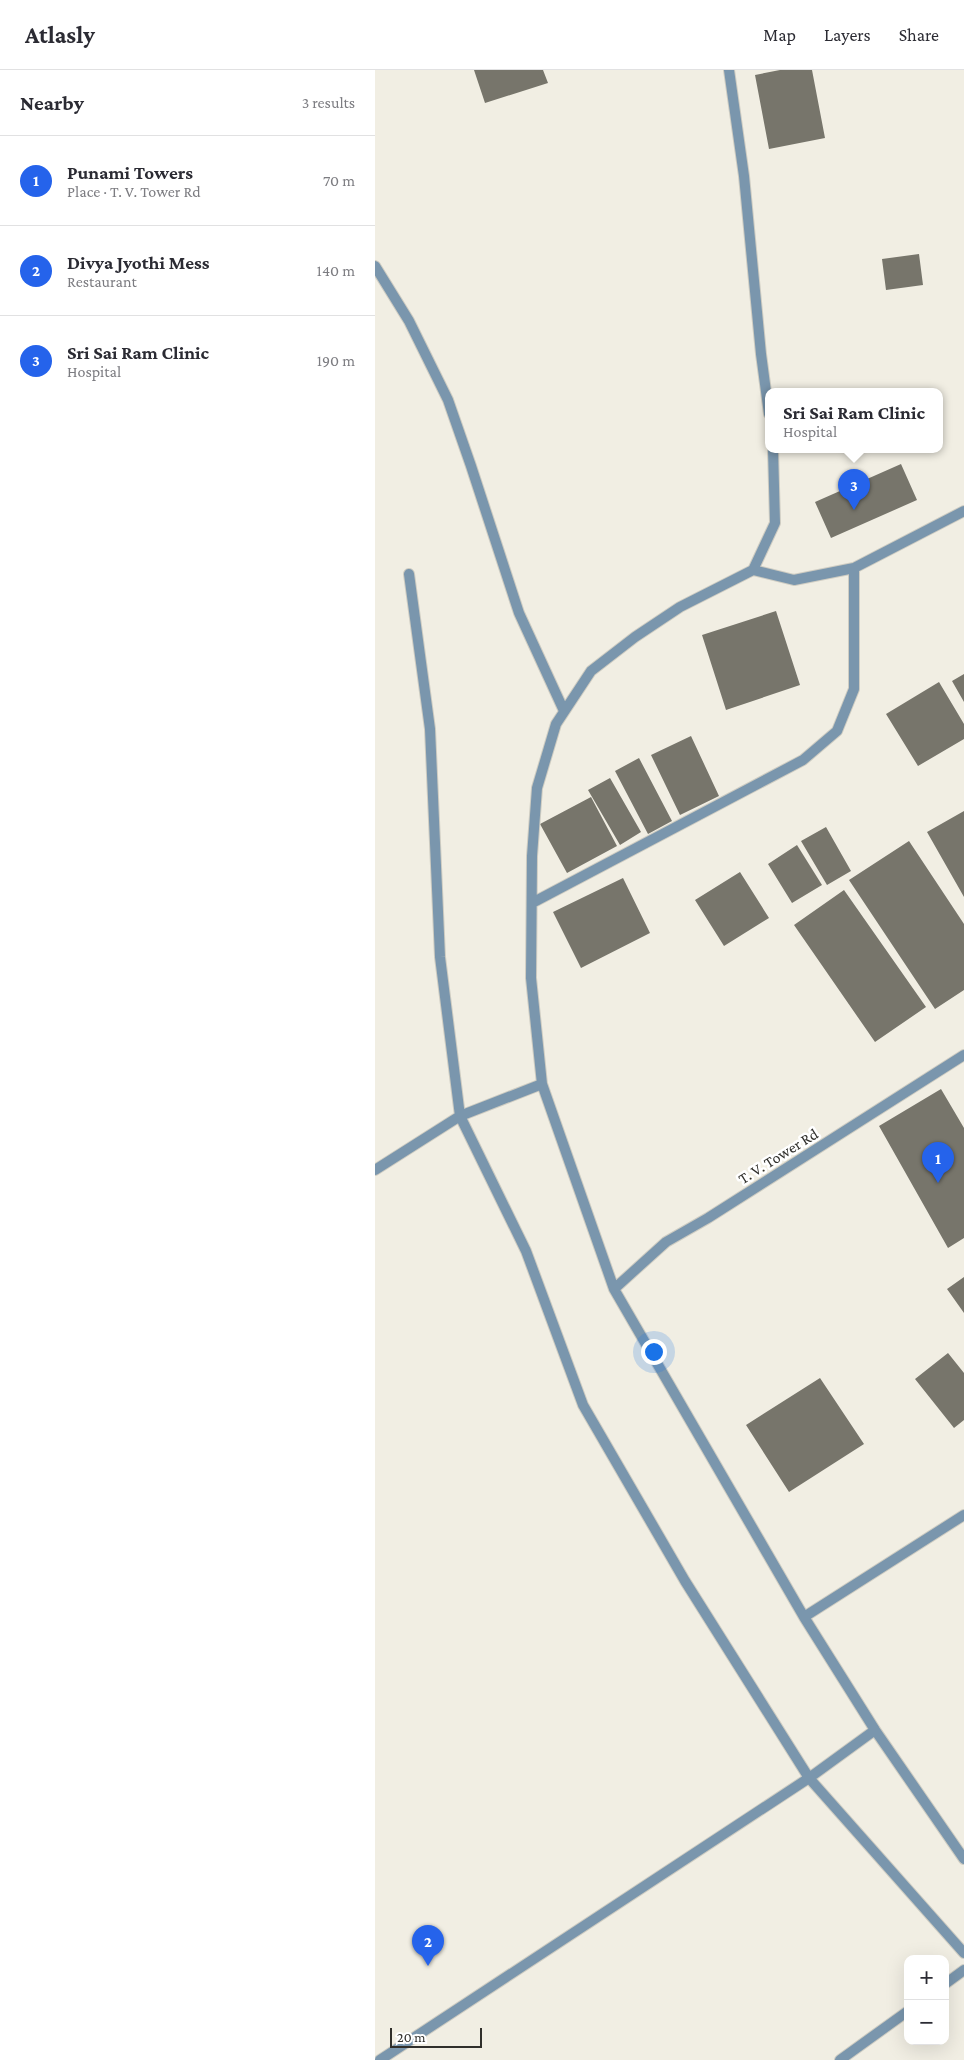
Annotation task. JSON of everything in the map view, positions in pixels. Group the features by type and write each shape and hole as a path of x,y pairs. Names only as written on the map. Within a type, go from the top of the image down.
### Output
{"street":[{"path":"729,70 744,176 766,388"},
{"path":"375,266 409,321 448,400 519,613 564,711"},
{"path":"773,453 775,524 753,570 680,607 635,637 591,671 556,724 537,788 532,856 531,978 542,1084 614,1289 804,1617 875,1730 964,1859"},
{"path":"753,570 794,580 854,568 964,511"},
{"path":"532,903 803,760 837,731 854,689 854,568"},
{"path":"409,574 430,729 440,957 460,1116 526,1251 583,1405 685,1581 809,1778 964,1953"},
{"name":"T. V. Tower Rd","path":"614,1289 666,1242 708,1218 964,1055"},
{"path":"375,1170 460,1116 542,1084"},
{"path":"804,1617 964,1515"},
{"path":"380,2060 809,1778 875,1730"},
{"path":"949,1981 964,1970"},
{"path":"840,2060 904,2014"}],"building":[{"path":"474,70 543,70 548,83 485,103"},
{"path":"780,70 812,70 825,138 769,149 755,75"},
{"path":"919,254 923,285 886,290 882,259"},
{"path":"901,464 917,500 831,538 815,502"},
{"path":"776,611 800,685 726,710 702,635"},
{"path":"964,674 964,702 952,681"},
{"path":"939,682 964,724 964,739 918,766 886,714"},
{"path":"691,736 719,796 680,815 651,755"},
{"path":"639,758 672,821 648,834 615,771"},
{"path":"610,778 641,832 620,845 588,790"},
{"path":"591,797 617,846 567,873 540,824"},
{"path":"964,811 964,897 927,832"},
{"path":"826,827 851,871 827,885 801,841"},
{"path":"909,841 964,924 964,990 935,1009 849,880"},
{"path":"797,845 822,885 792,903 768,864"},
{"path":"740,872 769,918 724,946 695,900"},
{"path":"623,878 650,933 581,968 553,912"},
{"path":"844,890 926,1007 875,1042 794,925"},
{"path":"941,1089 964,1128 964,1238 948,1248 879,1126"},
{"path":"964,1277 964,1313 947,1289"},
{"path":"948,1353 964,1373 964,1420 954,1428 915,1379"},
{"path":"820,1378 864,1444 789,1492 746,1425"}],"place":[{"name":"Sri Sai Ram Clinic","path":"854,510"},
{"name":"Punami Towers","path":"938,1183"},
{"name":"Divya Jyothi Mess","path":"428,1966"}]}
